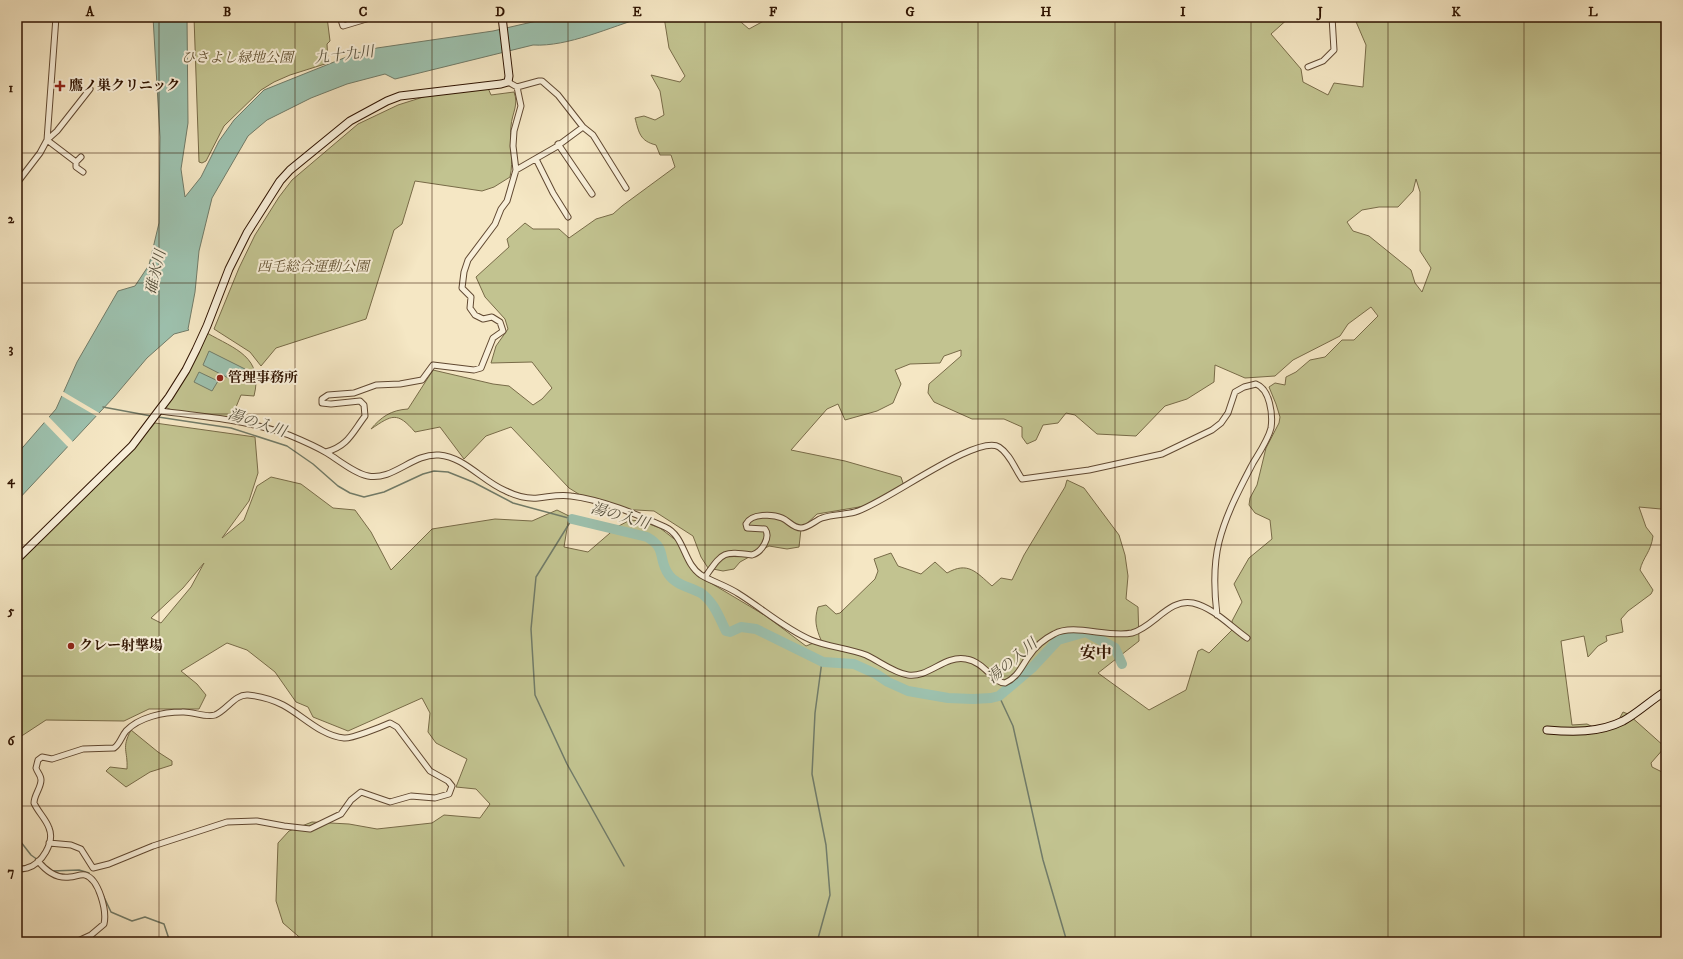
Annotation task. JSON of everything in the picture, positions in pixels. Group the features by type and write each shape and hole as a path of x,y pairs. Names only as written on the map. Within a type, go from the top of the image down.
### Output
{"street":[{"path":"47,140 56,17"},
{"path":"340,17 343,26 359,19 373,17"},
{"path":"326,452 337,449 347,441 365,416 364,405 360,401 331,404 322,403 322,399 328,395 354,393 376,385 400,384 422,380 433,366 474,370 482,368 493,338 503,331 500,322 492,317 483,319 475,315 470,308 471,297 462,288 464,272 468,260 495,224 501,209 507,201 516,170 513,146 514,131 520,106 517,87 508,79 502,17"},
{"path":"1308,67 1323,61 1334,50 1332,17"},
{"path":"17,559 110,469 132,446 156,415 186,370 206,328 229,269 246,233 280,181 290,170 350,121 387,101 400,96 501,84 508,79"},
{"path":"517,87 539,80 558,94 583,127 593,135 626,188"},
{"path":"17,183 40,153 47,140 57,131 90,89"},
{"path":"516,170 536,159 583,127"},
{"path":"47,140 76,162 76,167 83,172"},
{"path":"558,144 592,194"},
{"path":"76,162 81,157"},
{"path":"536,159 553,193 568,217"},
{"path":"17,347 19,370"},
{"path":"705,577 716,562 726,554 738,552 752,555 761,549 768,534 765,529 747,528 746,524 749,519 760,516 776,517 782,518 795,527 804,528 823,517 856,512 968,452 991,445 1003,450 1022,479 1089,470 1146,458 1171,450 1222,423 1228,413 1235,392 1244,387 1256,384 1262,388 1270,406 1272,414 1271,428 1239,490 1224,525 1215,564 1215,596 1217,615"},
{"path":"156,415 257,424 290,436 326,452 365,476 384,476 424,457 446,456 458,461 493,485 512,494 531,498 555,495 571,496 598,502 636,515 668,528 674,532 680,541 692,567 705,577 740,594 799,634 817,642 867,656 907,675 923,673 950,660 960,658 977,662 1001,683 1005,683 1016,676 1036,647 1046,638 1063,630 1116,634 1134,632 1148,626 1170,607 1187,602 1199,605 1217,615 1247,638"},
{"path":"1547,730 1597,730 1613,725 1624,720 1666,691"},
{"path":"17,869 27,868 38,861 47,849 49,843 51,838 49,825 34,803 34,799 41,782 40,775 36,768 38,760 42,757 52,759 82,749 114,748 119,744 125,732 144,720 170,712 212,715 219,713 241,695 247,694 261,697 282,704 328,733 344,738 390,723 396,727 430,771 448,780 452,786 449,794 446,796 435,798 411,796 390,802 361,792 351,800 341,814 310,829 257,822 227,822 153,846 109,864 93,868 81,849 70,845 49,843"},
{"path":"38,861 50,873 57,876 68,878 81,874 89,877 102,898 105,908 104,924 91,935 78,941 81,942"}],"green space":[{"name":"ひさよし緑地公園","path":"194,17 327,17 330,41 327,44 328,63 290,75 261,90 224,126 206,161 202,163 199,162"},
{"path":"664,17 735,17 749,29 771,17 1290,17 1271,34 1301,69 1303,82 1328,95 1334,83 1363,87 1366,45 1354,17 1666,17 1666,507 1661,509 1639,507 1646,527 1653,536 1651,546 1640,570 1653,590 1651,594 1628,611 1621,619 1623,632 1606,636 1607,641 1598,646 1588,657 1584,636 1561,641 1572,725 1587,724 1597,729 1617,723 1623,712 1628,714 1665,747 1651,763 1652,767 1666,774 1666,942 305,942 283,923 276,901 278,843 289,831 312,822 349,824 377,829 432,823 444,815 480,818 490,804 476,789 456,787 467,759 436,743 428,732 430,713 422,698 348,731 313,717 308,707 296,702 275,672 247,650 227,643 181,671 197,684 206,695 199,709 149,709 124,721 46,720 17,739 17,564 125,458 155,423 255,437 258,473 249,501 222,538 244,520 257,486 271,477 301,484 333,508 355,510 371,532 391,570 432,529 495,519 532,521 557,510 569,516 564,547 588,552 617,527 630,520 641,521 660,528 682,545 699,576 766,616 806,646 821,640 816,624 818,607 826,605 836,614 840,613 875,579 878,571 874,559 891,553 898,566 921,574 935,562 947,573 961,568 971,570 981,576 992,586 1001,578 1012,580 1024,555 1065,487 1067,480 1084,488 1119,535 1125,555 1128,576 1126,599 1138,607 1139,641 1098,673 1149,710 1186,690 1198,651 1202,649 1209,653 1233,629 1232,621 1242,602 1234,584 1249,558 1272,539 1270,520 1255,513 1249,505 1250,498 1257,485 1266,448 1279,423 1280,417 1269,387 1275,383 1285,385 1286,377 1296,372 1310,360 1325,357 1342,340 1354,340 1378,316 1371,307 1348,324 1340,336 1293,360 1275,376 1245,378 1215,365 1214,382 1187,399 1165,406 1136,436 1097,434 1075,415 1066,413 1058,423 1043,425 1036,440 1027,444 1022,437 1022,427 1004,419 972,419 934,402 928,393 929,384 961,356 961,350 944,356 940,363 910,364 895,370 901,384 893,403 877,411 845,420 838,404 827,409 791,450 845,461 901,477 904,486 871,505 817,514 801,529 799,547 787,549 769,546 740,562 734,569 723,571 708,568 701,557 693,536 654,511 601,508 569,488 511,427 486,436 464,459 440,427 415,432 409,425 399,418 394,417 389,418 371,429 387,415 396,411 408,409 433,370 493,384 509,386 533,405 542,399 552,388 532,362 491,363 496,346 508,329 505,319 485,297 476,277 509,247 507,239 525,223 533,229 559,229 569,238 596,219 613,214 675,167 671,155 660,155 656,145 643,139 639,132 635,118 644,116 655,120 664,115 660,91 651,75 680,82 685,76 669,48","holes":["1416,179 1420,192 1420,251 1431,268 1422,292 1415,283 1411,270 1369,236 1353,231 1347,222 1362,210 1379,207 1398,207 1413,191","204,563 191,587 161,623 151,618 183,588"]},
{"name":"西毛総合運動公園","path":"488,88 491,95 514,92 516,105 511,132 512,164 510,177 494,187 482,191 415,181 402,224 394,230 366,319 276,348 261,366 250,352 214,329 239,268 255,235 279,197 292,180 358,124 398,105 436,93"},
{"name":"管理事務所","path":"207,333 228,344 245,356 251,363 255,372 256,383 254,396 241,395 231,419 174,411 165,407"},
{"path":"131,730 158,752 172,761 172,765 150,772 126,787 106,771 110,767 127,769 126,741"}],"water":[{"name":"碓氷川","path":"153,17 187,17 188,123 181,169 185,197 201,177 219,141 234,120 264,90 354,54 377,48 493,31 554,17 644,17 575,40 546,45 533,45 395,79 385,74 347,84 311,98 267,120 248,136 212,198 199,251 189,330 174,334 147,358 114,397 17,501 17,454 56,409 77,362 118,291 135,286 149,265 159,223 160,137"},
{"path":"209,351 247,370 240,384 203,365"},
{"path":"199,372 218,381 212,391 194,382"}],"pier":[{"path":"62,391 101,414 98,417 60,395"},
{"path":"48,416 74,443 69,448 43,421"}],"waterway":[{"path":"17,25 20,17"},
{"path":"17,87 20,93 17,96"},
{"name":"湯の入川","path":"103,407 151,416"},
{"name":"湯の入川","path":"158,417 231,428 287,446 313,464 338,486 350,493 364,497 384,492 423,474 434,471 448,472 473,482 513,503 572,519 536,577 531,629 535,695 567,764 624,866"},
{"name":"湯の入川","path":"572,519 647,537 653,541 660,550 663,564 669,575 679,584 701,593 706,597 716,610 726,631 730,632 741,627 756,629 823,662 854,664 908,691 948,698 973,699 999,696 1032,668 1058,640 1086,632 1115,648 1122,664"},
{"path":"817,942 830,895 826,845 812,774 815,713 822,661"},
{"path":"999,696 1013,726 1043,860 1067,942"},
{"path":"17,837 31,855 38,860"},
{"path":"52,871 79,870 89,873"},
{"path":"103,895 111,912 132,921 145,917 164,924 170,942"}],"place":[{"name":"鷹ノ巣クリニック","path":"60,86"},
{"name":"管理事務所","path":"220,378"},
{"name":"クレー射撃場","path":"71,646"}],"district":[{"name":"安中","path":"1096,653"}],"water label":[{"name":"九十九川","path":"344,55"}]}
